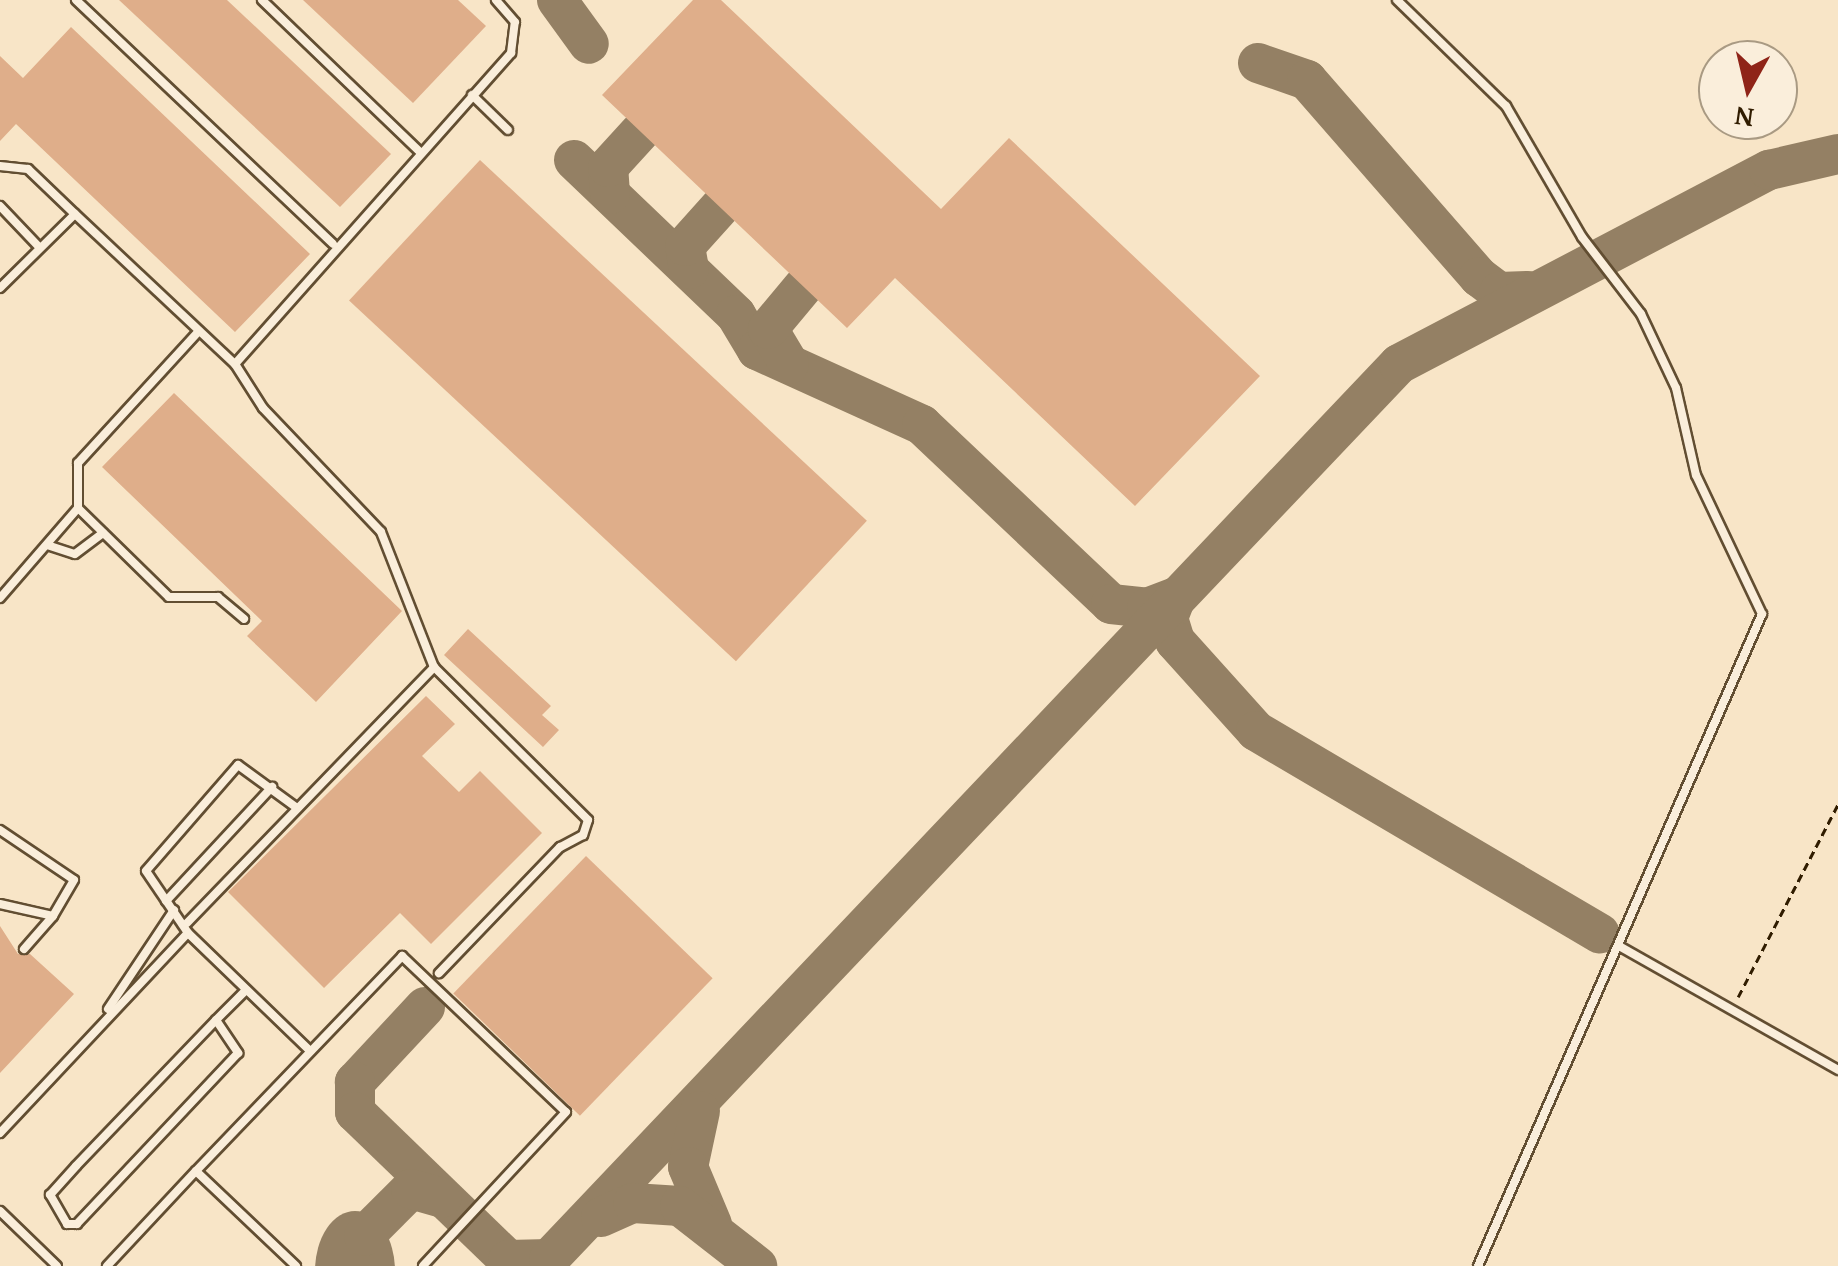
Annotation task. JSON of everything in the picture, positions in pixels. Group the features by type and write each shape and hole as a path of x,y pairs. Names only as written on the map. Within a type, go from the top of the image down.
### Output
{"lane":[{"path":"76,0 333,244"},
{"path":"262,0 419,151"},
{"path":"235,364 333,244 516,44 515,22 496,0"},
{"path":"1397,0 1506,106 1582,238 1640,314 1676,388 1696,474 1762,614 1478,1266"},
{"path":"472,95 508,130"},
{"path":"0,166 28,169 235,364 264,408 380,532 434,668 588,820 583,835 560,847 439,973"},
{"path":"0,206 39,247"},
{"path":"0,288 75,214"},
{"path":"0,598 78,508 78,463 199,332"},
{"path":"78,508 176,601 218,597 244,619"},
{"path":"47,545 75,554 103,533"},
{"path":"0,1133 297,808 434,668"},
{"path":"297,808 244,764 226,775 147,864 146,878 246,990 310,1051"},
{"path":"166,901 272,786"},
{"path":"0,830 74,880 53,916 24,948"},
{"path":"0,904 53,916"},
{"path":"106,1013 174,910"},
{"path":"1619,946 1838,1070"},
{"path":"107,1266 310,1051 406,957 565,1109 423,1266"},
{"path":"216,1020 238,1053 77,1224 67,1224 50,1195 216,1020 246,990"},
{"path":"196,1171 296,1266"},
{"path":"0,1211 57,1266"}],"path":[{"path":"1730,1011 1838,804"}],"building":[{"path":"119,0 227,0 391,154 340,207"},
{"path":"303,0 458,0 486,26 413,103"},
{"path":"693,0 721,0 941,209 1009,138 1260,376 1135,506 895,278 847,328 602,95"},
{"path":"71,27 310,254 235,332 16,124 0,141 0,56 23,78"},
{"path":"480,160 867,521 736,661 349,300"},
{"path":"174,393 402,611 316,702 247,636 262,621 102,467"},
{"path":"468,629 551,706 542,715 559,730 543,747 444,655"},
{"path":"426,696 455,724 422,756 459,792 480,771 542,833 431,944 400,913 324,988 228,892"},
{"path":"586,856 713,978 580,1116 453,993"},
{"path":"0,926 18,954 30,954 74,994 0,1073"}],"taxiway":[{"path":"557,0 589,44"},
{"path":"1258,63 1307,80 1479,277 1499,292 1528,291"},
{"path":"610,194 608,167 640,132"},
{"path":"425,1007 355,1082 355,1112 508,1260 549,1259 1399,364 1769,170 1838,154"},
{"path":"574,160 736,315 757,350 922,425 1111,604 1147,608 1176,597"},
{"path":"689,269 685,246 720,207"},
{"path":"789,364 768,329 803,287"},
{"path":"1176,597 1168,618 1175,641 1256,731 1600,934"},
{"path":"700,1111 688,1167 712,1224"},
{"path":"364,1236 411,1189 442,1198"},
{"path":"601,1217 633,1203 680,1206 757,1266"},
{"path":"352,1231 364,1236 369,1248 364,1260 352,1265 340,1260 335,1248 340,1236 352,1231"}]}
